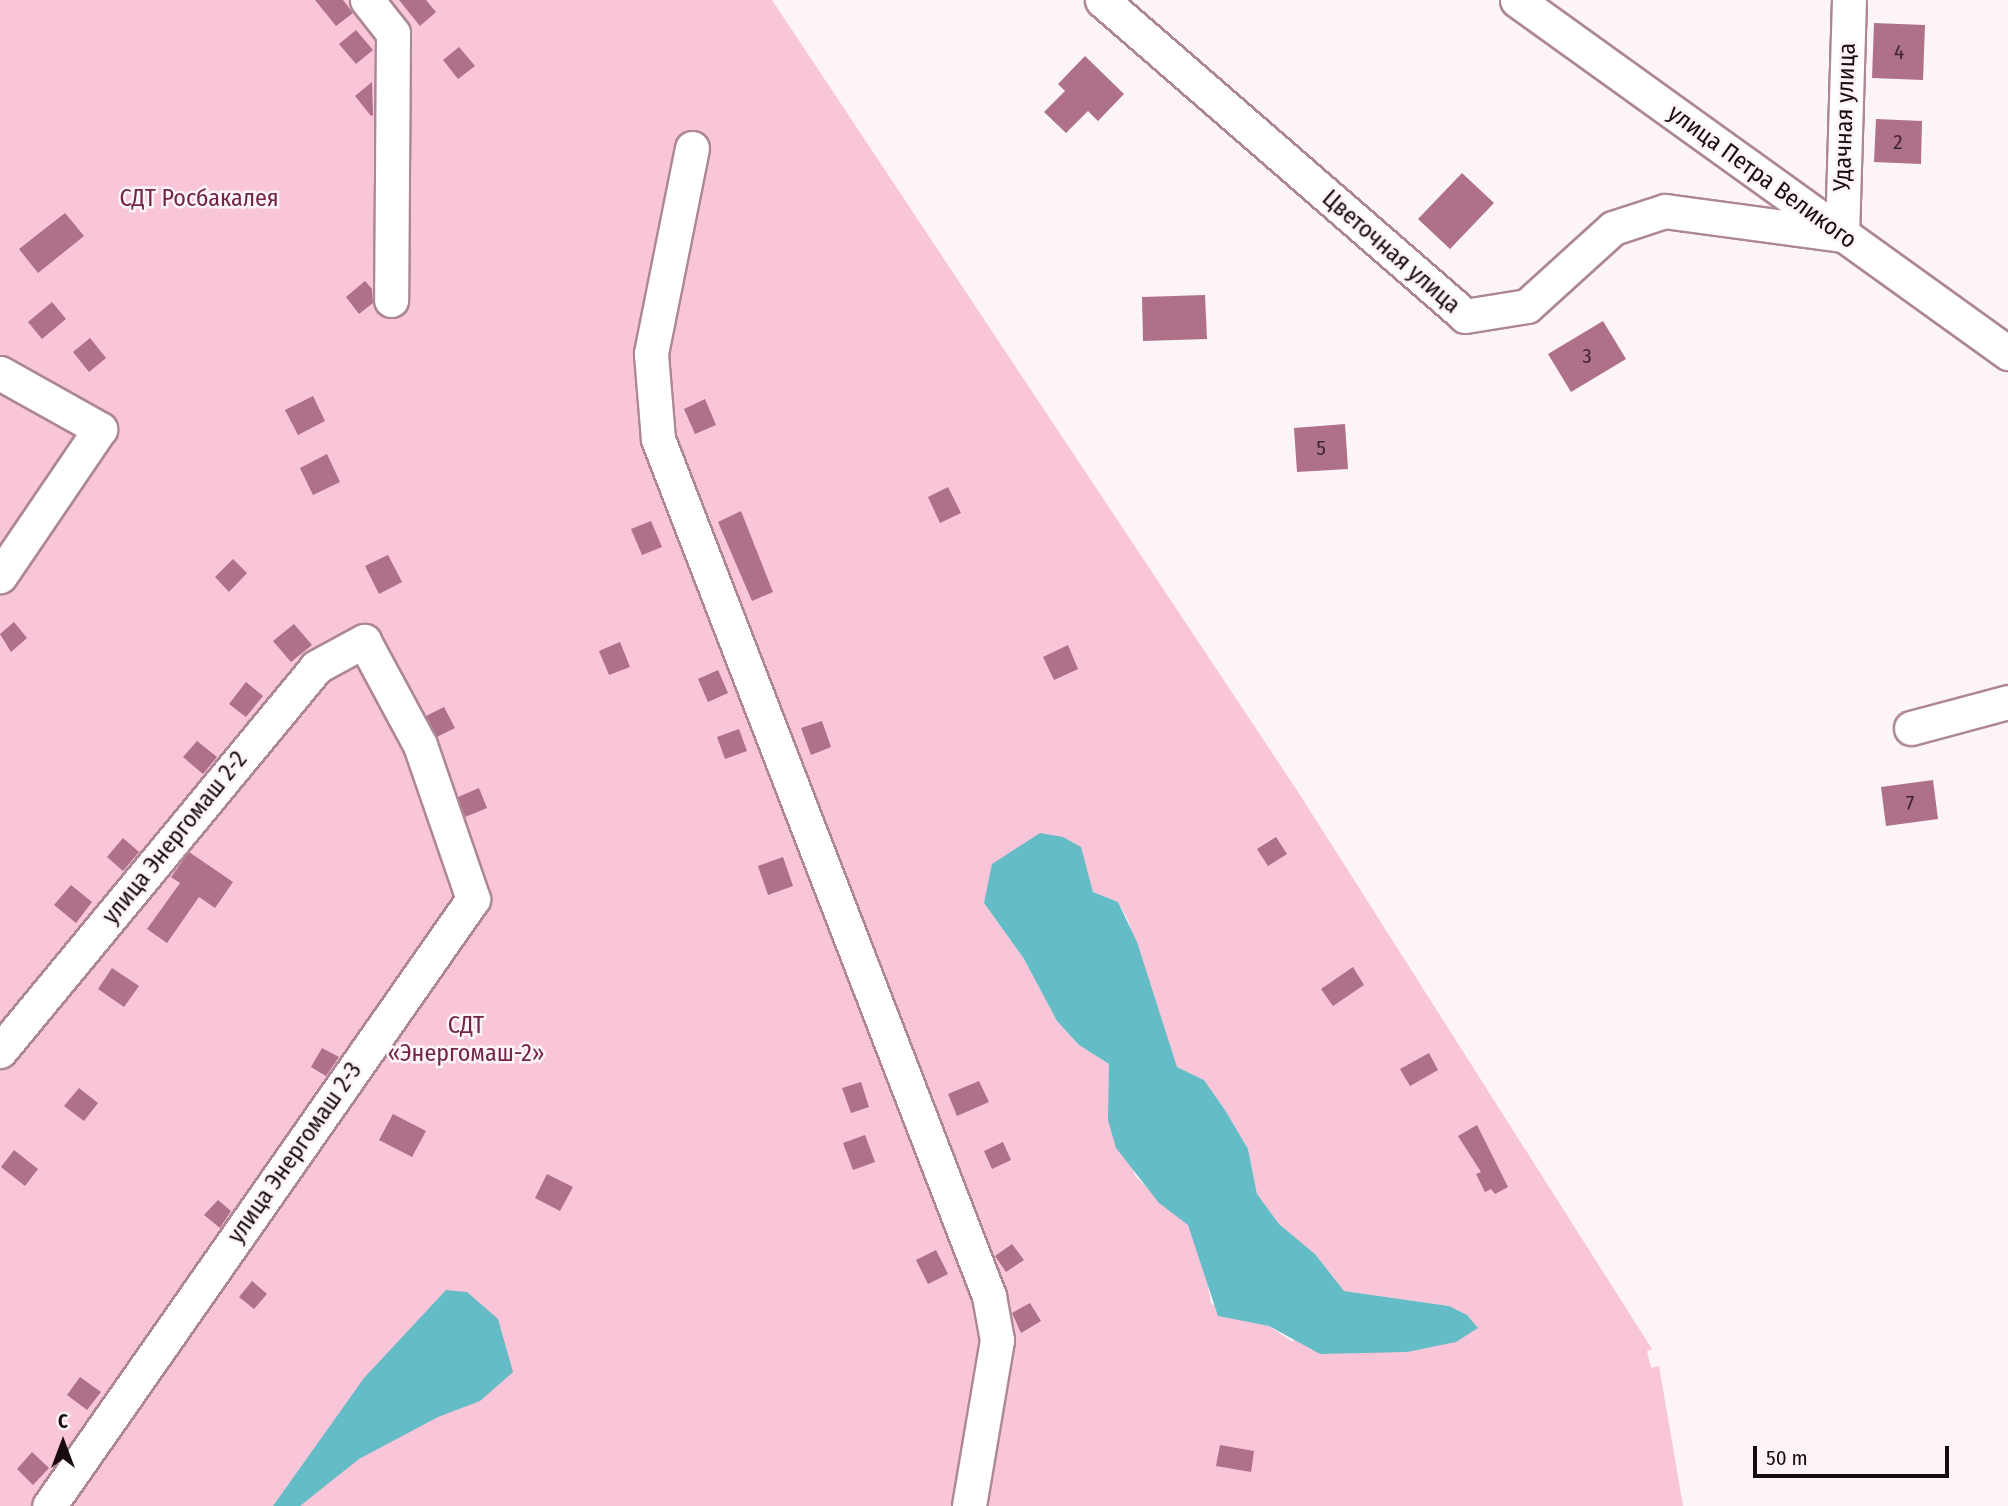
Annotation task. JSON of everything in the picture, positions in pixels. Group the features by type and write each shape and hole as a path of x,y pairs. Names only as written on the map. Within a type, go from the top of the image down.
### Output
{"street":[{"path":"367,0 393,33 391,300"},
{"name":"Цветочная улица","path":"1102,0 1465,316 1527,306 1614,228 1665,211 1842,234"},
{"name":"улица Петра Великого","path":"1517,0 2008,353"},
{"name":"Удачная улица","path":"1842,234 1849,0"},
{"path":"692,148 651,354 658,439 989,1296 997,1340 969,1506"},
{"path":"0,373 100,429 0,576"},
{"name":"улица Энергомаш 2-2","path":"0,1051 316,667 363,641 394,690 420,745"},
{"path":"1911,728 2008,702"},
{"name":"улица Энергомаш 2-3","path":"49,1506 473,899 420,745"}],"green space":[{"name":"СДТ «Энергомаш-2»","path":"0,0 772,0 1300,795 1652,1349 1647,1351 1651,1368 1659,1366 1683,1506 0,1506","holes":["1080,847 1093,892 1118,902 1128,920 1177,1067 1204,1080 1225,1110 1248,1149 1257,1194 1279,1224 1315,1254 1344,1291 1449,1306 1291,1341 1269,1326 1211,1304 1206,1273 1188,1225 1135,1176 1110,1090 1109,1064 1079,1045 1057,1021 1024,959 984,903"]}],"water":[{"path":"1040,833 1063,837 1081,847 1093,892 1118,902 1137,942 1177,1067 1204,1080 1225,1110 1248,1149 1257,1194 1279,1224 1315,1254 1344,1291 1449,1306 1467,1315 1478,1328 1456,1342 1407,1352 1320,1354 1269,1326 1218,1316 1188,1225 1159,1203 1116,1148 1108,1120 1109,1064 1079,1045 1057,1021 1024,959 984,903 992,864"},
{"path":"446,1290 467,1292 498,1319 513,1372 480,1401 438,1417 359,1459 300,1506 273,1506 364,1378"}],"building":[{"path":"315,0 343,0 353,13 336,26"},
{"path":"399,0 426,0 436,12 420,26"},
{"path":"1874,23 1925,25 1923,80 1872,78"},
{"path":"356,30 373,50 356,64 339,44"},
{"path":"459,47 475,66 458,79 443,60"},
{"path":"1085,56 1124,94 1098,121 1088,111 1066,133 1044,112 1065,91 1058,84"},
{"path":"372,82 373,115 371,116 355,96"},
{"path":"1876,119 1922,121 1921,164 1874,162"},
{"path":"1462,173 1494,203 1450,249 1418,219"},
{"path":"65,213 84,236 38,273 19,249"},
{"path":"365,281 372,289 373,303 359,314 346,297"},
{"path":"1205,295 1207,339 1143,341 1142,297"},
{"path":"52,302 66,319 42,339 28,322"},
{"path":"1603,321 1626,359 1571,392 1548,354"},
{"path":"90,338 106,358 89,372 73,352"},
{"path":"313,396 325,421 298,435 285,410"},
{"path":"705,399 716,425 695,434 684,409"},
{"path":"1345,424 1348,469 1297,472 1294,428"},
{"path":"327,454 340,482 313,495 300,468"},
{"path":"948,487 961,513 940,523 928,497"},
{"path":"741,511 773,592 752,601 718,522"},
{"path":"651,521 662,547 642,555 631,529"},
{"path":"388,555 402,582 379,594 365,566"},
{"path":"233,559 247,573 229,592 215,577"},
{"path":"14,622 27,638 11,652 0,634"},
{"path":"294,624 312,645 291,662 273,641"},
{"path":"620,642 630,667 609,675 599,651"},
{"path":"1068,645 1078,669 1054,680 1043,657"},
{"path":"718,670 728,693 708,702 698,679"},
{"path":"246,682 263,696 246,717 229,704"},
{"path":"444,707 455,728 437,737 426,716"},
{"path":"822,721 831,747 811,755 801,728"},
{"path":"739,729 747,751 725,759 717,737"},
{"path":"197,741 217,757 203,774 183,757"},
{"path":"1933,780 1938,819 1886,826 1881,787"},
{"path":"479,788 487,808 465,817 458,797"},
{"path":"1276,837 1287,854 1268,866 1257,849"},
{"path":"123,838 139,852 123,871 107,857"},
{"path":"189,852 233,882 215,908 199,897 167,943 147,929 180,883 171,877"},
{"path":"783,857 793,886 768,895 758,866"},
{"path":"71,885 92,902 76,923 54,905"},
{"path":"1353,967 1364,985 1333,1006 1321,989"},
{"path":"112,968 139,986 124,1007 98,989"},
{"path":"322,1048 339,1057 326,1076 311,1067"},
{"path":"1429,1053 1438,1070 1410,1086 1400,1069"},
{"path":"979,1081 989,1102 957,1116 948,1094"},
{"path":"861,1082 869,1107 851,1113 842,1088"},
{"path":"79,1088 98,1103 84,1121 64,1106"},
{"path":"393,1114 426,1131 412,1157 379,1140"},
{"path":"1477,1125 1508,1187 1495,1194 1491,1189 1485,1192 1476,1174 1481,1172 1458,1136"},
{"path":"865,1135 875,1162 853,1170 843,1143"},
{"path":"1003,1142 1011,1160 992,1169 984,1151"},
{"path":"14,1150 38,1169 25,1186 1,1167"},
{"path":"547,1174 573,1187 560,1211 535,1198"},
{"path":"218,1200 231,1211 220,1228 204,1215"},
{"path":"1012,1244 1024,1260 1006,1272 995,1256"},
{"path":"936,1250 948,1274 928,1284 916,1260"},
{"path":"252,1281 267,1294 254,1309 239,1297"},
{"path":"1030,1303 1041,1321 1021,1333 1012,1313"},
{"path":"80,1377 101,1392 87,1410 67,1395"},
{"path":"1220,1445 1254,1451 1251,1472 1216,1466"},
{"path":"32,1452 49,1468 33,1485 17,1469"}],"park label":[{"name":"СДТ Росбакалея","path":"199,199"}]}
